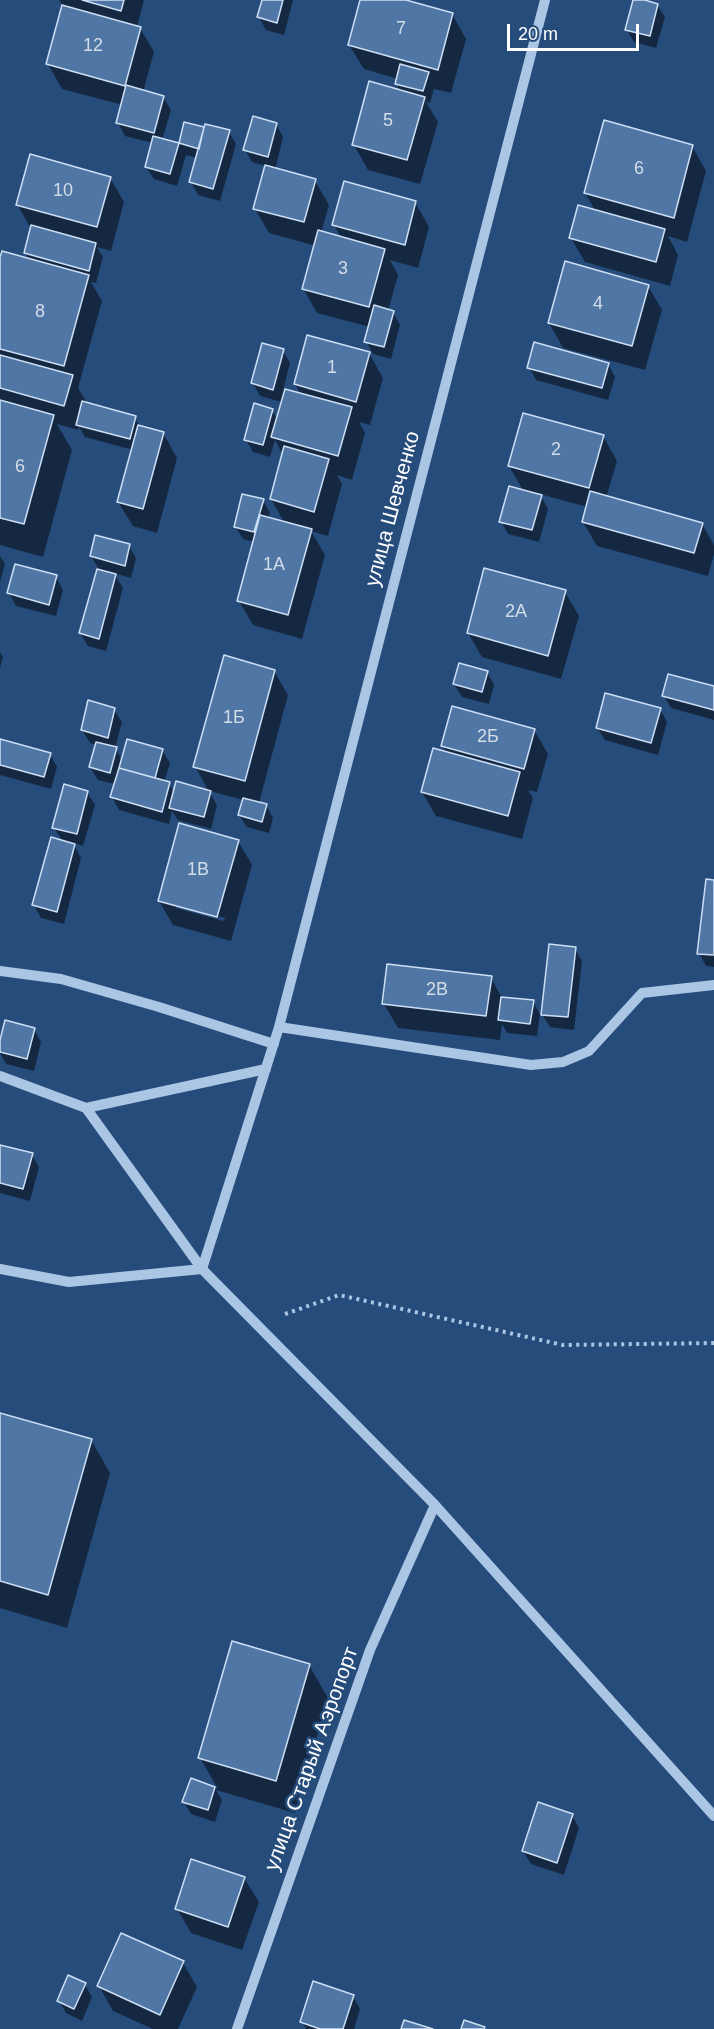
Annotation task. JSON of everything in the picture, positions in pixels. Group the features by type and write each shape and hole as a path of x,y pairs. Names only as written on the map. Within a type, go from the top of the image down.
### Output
{"street":[{"name":"улица Шевченко","path":"202,1269 279,1027 545,0"},
{"path":"0,971 61,979 159,1007 274,1044"},
{"path":"279,1027 531,1065 563,1062 589,1051 642,993 714,985"},
{"path":"0,1076 87,1108 266,1069"},
{"path":"87,1108 202,1269 435,1505 714,1816"},
{"path":"0,1269 69,1282 202,1269"},
{"name":"улица Старый Аэропорт","path":"237,2029 370,1650 435,1505"}],"path":[{"path":"256,1324 339,1295 563,1345 714,1343"}],"building":[{"path":"82,0 124,0 121,11"},
{"path":"262,0 283,0 277,23 257,17"},
{"path":"360,0 406,0 453,13 438,70 348,45"},
{"path":"633,0 645,0 658,4 650,36 625,30"},
{"path":"62,5 141,27 125,86 46,64"},
{"path":"400,64 429,72 423,91 395,84"},
{"path":"369,81 425,97 407,160 352,145"},
{"path":"126,85 164,96 154,133 116,123"},
{"path":"253,116 277,123 268,157 243,150"},
{"path":"604,120 693,145 674,218 584,193"},
{"path":"184,122 204,127 199,149 179,143"},
{"path":"205,124 230,130 213,189 189,182"},
{"path":"153,136 179,143 170,174 145,167"},
{"path":"30,154 111,177 97,227 16,205"},
{"path":"265,165 316,179 304,222 253,209"},
{"path":"344,181 416,201 405,245 332,225"},
{"path":"578,205 665,229 656,262 569,238"},
{"path":"31,225 96,243 89,271 24,253"},
{"path":"318,230 385,249 369,307 302,289"},
{"path":"2,251 89,275 64,366 0,349 0,257"},
{"path":"565,261 649,285 632,346 548,323"},
{"path":"374,305 394,311 384,347 364,342"},
{"path":"307,335 370,352 356,402 294,384"},
{"path":"534,342 609,363 602,388 527,368"},
{"path":"262,343 284,349 273,390 251,383"},
{"path":"0,355 73,375 64,406 0,388"},
{"path":"285,389 352,407 338,456 271,437"},
{"path":"0,400 54,415 24,524 0,518"},
{"path":"82,401 136,416 130,439 76,425"},
{"path":"254,403 273,409 263,445 244,440"},
{"path":"523,413 604,435 589,488 508,466"},
{"path":"138,425 164,432 143,509 117,502"},
{"path":"284,446 329,459 314,512 270,499"},
{"path":"509,486 542,495 532,530 499,522"},
{"path":"590,491 703,523 694,553 582,522"},
{"path":"242,494 264,499 254,532 234,527"},
{"path":"260,515 312,529 288,615 237,601"},
{"path":"95,535 130,544 125,566 90,556"},
{"path":"15,564 57,575 49,605 7,593"},
{"path":"484,568 566,590 548,656 467,633"},
{"path":"97,569 116,574 99,639 79,633"},
{"path":"224,655 275,670 245,781 193,767"},
{"path":"459,663 488,671 482,692 453,684"},
{"path":"668,674 714,686 714,710 662,696"},
{"path":"605,693 661,708 651,743 596,728"},
{"path":"88,700 115,708 108,738 81,730"},
{"path":"452,706 535,729 524,769 441,746"},
{"path":"0,739 51,753 44,777 0,765"},
{"path":"127,739 163,749 155,778 119,768"},
{"path":"96,742 117,747 110,773 89,767"},
{"path":"433,748 520,772 508,816 421,792"},
{"path":"119,768 170,782 162,812 110,797"},
{"path":"176,781 211,791 204,817 169,808"},
{"path":"64,784 88,791 77,834 52,828"},
{"path":"243,798 267,804 262,822 238,815"},
{"path":"179,823 239,840 217,917 158,901"},
{"path":"51,837 75,844 57,912 32,905"},
{"path":"706,879 714,880 714,955 697,954"},
{"path":"549,944 576,947 568,1017 541,1015"},
{"path":"387,964 492,976 486,1016 382,1004"},
{"path":"501,997 534,1000 530,1024 498,1020"},
{"path":"5,1020 35,1028 27,1059 0,1052 0,1040"},
{"path":"0,1145 33,1153 23,1189 0,1183"},
{"path":"0,1413 92,1439 48,1595 0,1581"},
{"path":"232,1641 310,1664 276,1781 198,1758"},
{"path":"191,1778 215,1787 208,1810 182,1802"},
{"path":"538,1802 573,1814 557,1863 522,1851"},
{"path":"191,1859 245,1877 228,1927 175,1909"},
{"path":"121,1933 184,1961 160,2015 97,1986"},
{"path":"68,1975 86,1983 74,2009 57,2001"},
{"path":"313,1981 354,1995 343,2029 320,2029 300,2022"},
{"path":"404,2020 433,2029 401,2029"},
{"path":"464,2020 485,2027 484,2029 461,2029"}]}
